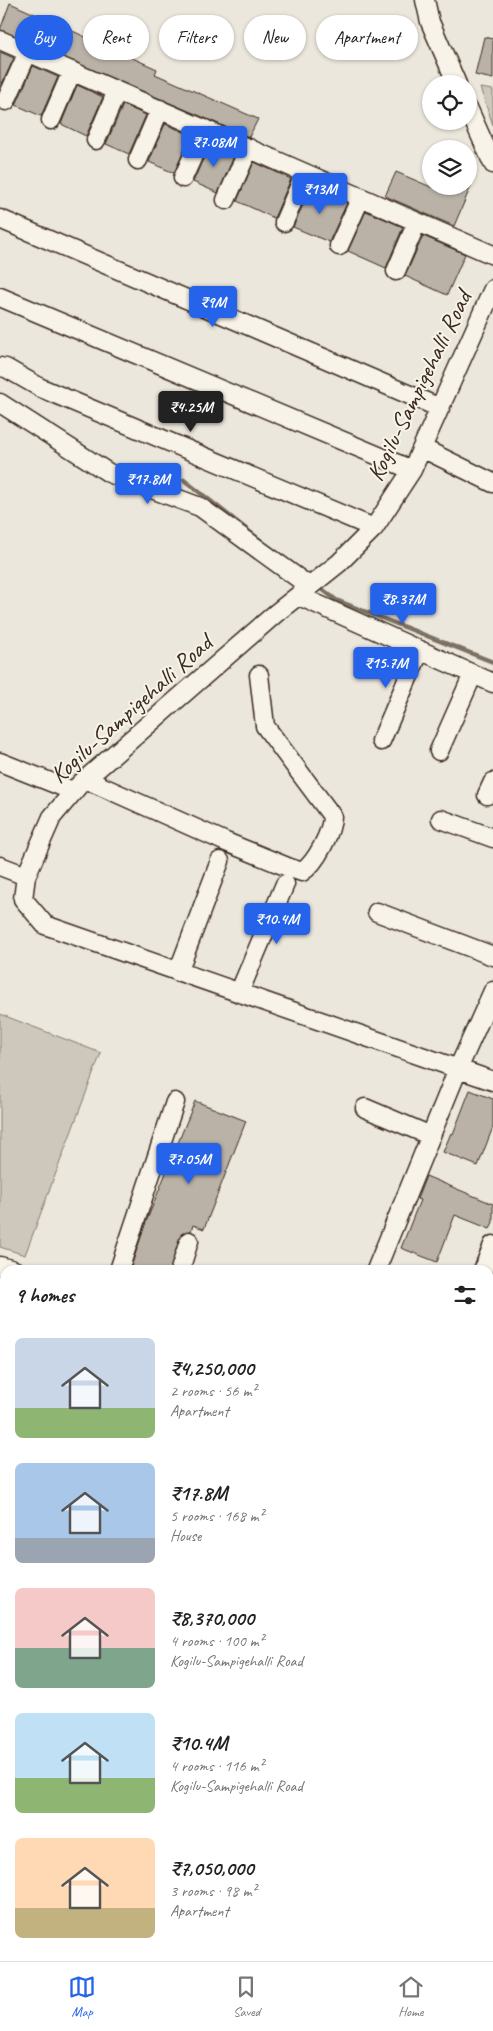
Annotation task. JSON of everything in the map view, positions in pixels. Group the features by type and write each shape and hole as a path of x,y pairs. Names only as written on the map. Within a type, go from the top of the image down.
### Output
{"street":[{"path":"426,0 430,22 453,75"},
{"path":"0,40 15,46"},
{"path":"6,101 24,60"},
{"path":"47,60 493,254"},
{"path":"51,120 72,71"},
{"path":"96,140 117,91"},
{"path":"138,160 160,109"},
{"path":"477,128 493,164"},
{"path":"183,178 205,129"},
{"path":"226,200 249,148"},
{"path":"284,222 305,172"},
{"path":"339,246 361,197"},
{"path":"0,218 440,408"},
{"path":"396,271 417,222"},
{"path":"0,297 412,470"},
{"name":"Kogilu-Sampigehalli Road","path":"491,299 412,470 374,528 340,563 275,614 79,785 52,817 26,876 23,899 45,925 493,1081"},
{"path":"0,367 50,392 374,528"},
{"path":"0,403 108,473 200,507 310,586 420,650 493,683"},
{"path":"422,448 493,483"},
{"path":"381,741 420,650"},
{"path":"438,752 473,674"},
{"path":"0,762 79,785 302,872 311,866 332,826 332,816 265,726 259,675"},
{"path":"441,818 493,838"},
{"path":"178,972 220,861"},
{"path":"0,866 26,876"},
{"path":"239,993 285,884"},
{"path":"377,912 493,956"},
{"path":"378,1265 458,1069 493,991"},
{"path":"121,1265 175,1102"},
{"path":"365,1108 430,1136"},
{"path":"182,1265 190,1242"},
{"path":"485,1265 493,1245"}],"shaded area":[{"path":"480,88 493,90 493,125"},
{"path":"0,1014 101,1053 25,1255 0,1247"}],"building":[{"path":"10,3 37,15 15,15 15,36 0,30"},
{"path":"73,31 83,36 83,60 137,60 157,69 155,74 258,119 249,137 70,60 73,60"},
{"path":"484,37 493,39 493,79 475,75"},
{"path":"0,52 14,58 0,88"},
{"path":"33,66 58,77 41,116 16,105"},
{"path":"77,85 103,97 86,136 61,124"},
{"path":"123,105 146,115 129,154 106,144"},
{"path":"165,124 191,135 174,173 149,162"},
{"path":"210,143 235,154 218,193 193,182"},
{"path":"254,162 291,179 274,218 237,201"},
{"path":"396,172 422,183 422,195 467,195 454,226 385,196"},
{"path":"311,187 347,203 329,242 293,227"},
{"path":"366,211 403,227 386,268 348,251"},
{"path":"423,236 465,254 447,295 405,276"},
{"path":"470,1090 493,1099 493,1127 478,1166 443,1152 451,1133 453,1134"},
{"path":"195,1101 246,1121 204,1229 193,1225 191,1231 181,1234 172,1265 132,1265 146,1222"},
{"path":"426,1176 493,1204 493,1222 490,1229 455,1215 437,1262 401,1248 420,1200 417,1199"}],"waterway":[{"path":"184,480 260,540"},
{"path":"317,585 336,600 493,662"}]}
